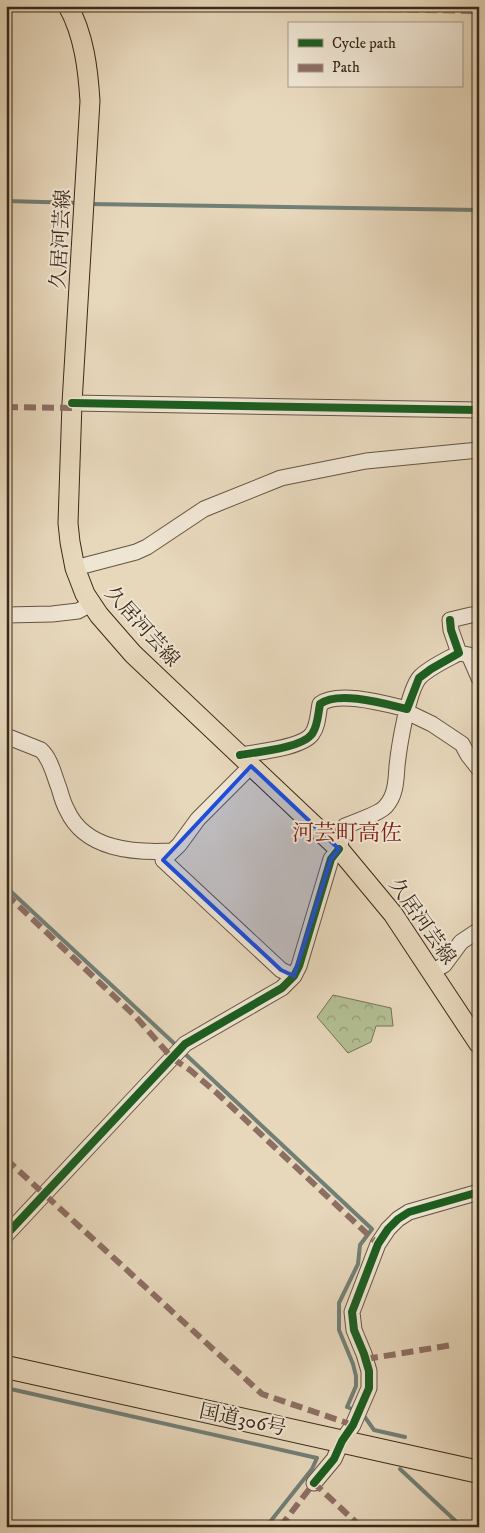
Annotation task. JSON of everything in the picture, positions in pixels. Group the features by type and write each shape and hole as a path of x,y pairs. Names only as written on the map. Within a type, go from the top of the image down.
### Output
{"highway":[{"name":"国道306号","path":"6,1367 479,1472"}],"main road":[{"name":"久居河芸線","path":"68,6 80,34 88,69 90,101 72,403 68,523 75,568 85,594 99,615 133,654 339,849 393,914 479,1044"}],"street":[{"path":"72,403 479,410"},
{"path":"75,568 136,552 147,547 204,509 280,478 366,461 479,450"},
{"path":"6,615 52,614 78,611 92,604"},
{"path":"459,653 451,630 450,620 479,615"},
{"path":"6,1236 180,1049 282,988 294,976 299,966 332,859 339,849 345,826 386,808 395,789 407,711 419,678 459,653 469,655 479,678"},
{"path":"294,976 280,970 163,860 179,845 246,761 307,739 312,734 318,718 320,704 330,699 363,699 407,711 432,724 462,744 479,769"},
{"path":"6,736 40,750 45,754 67,810 76,824 97,842 129,850 149,852 172,851"},
{"path":"431,972 444,965 461,942 479,930"},
{"path":"314,1483 334,1459 342,1441 353,1425 369,1388 369,1371 354,1330 352,1312 378,1244 388,1229 409,1212 479,1192"}],"highlighted area":[{"path":"251,766 339,849 331,859 294,976 281,970 163,860"}],"green space":[{"path":"333,995 391,1008 393,1026 376,1026 371,1042 348,1053 317,1017"}],"waterway":[{"path":"6,201 79,203"},
{"path":"89,204 479,210"},
{"path":"6,887 178,1047"},
{"path":"183,1052 372,1229 360,1245 358,1264 339,1303 339,1330 356,1376 356,1386 347,1407 355,1410"},
{"path":"6,1388 317,1458 312,1469 266,1527"},
{"path":"362,1413 374,1430 405,1437"},
{"path":"400,1469 462,1527"}],"marked path":[{"path":"209,6 479,11"},
{"path":"6,407 72,408"},
{"path":"6,894 135,1016 172,1058 190,1070 218,1094 378,1244"},
{"path":"475,1038 479,1036"},
{"path":"6,1159 262,1394 353,1425"},
{"path":"366,1359 452,1345"},
{"path":"280,1527 314,1483 361,1527"}],"cycle path":[{"path":"72,403 479,410"},
{"path":"240,755 279,749 307,739 316,727 320,704 328,700 338,698 362,699 407,709 419,678 459,653 451,630 450,620"},
{"path":"6,1235 185,1044 282,988 294,976 299,966 331,859 339,849"},
{"path":"314,1483 334,1459 342,1441 353,1425 369,1388 369,1371 354,1330 352,1312 378,1244 388,1229 409,1212 479,1192"}],"district":[{"name":"河芸町高佐","path":"347,832"}]}
